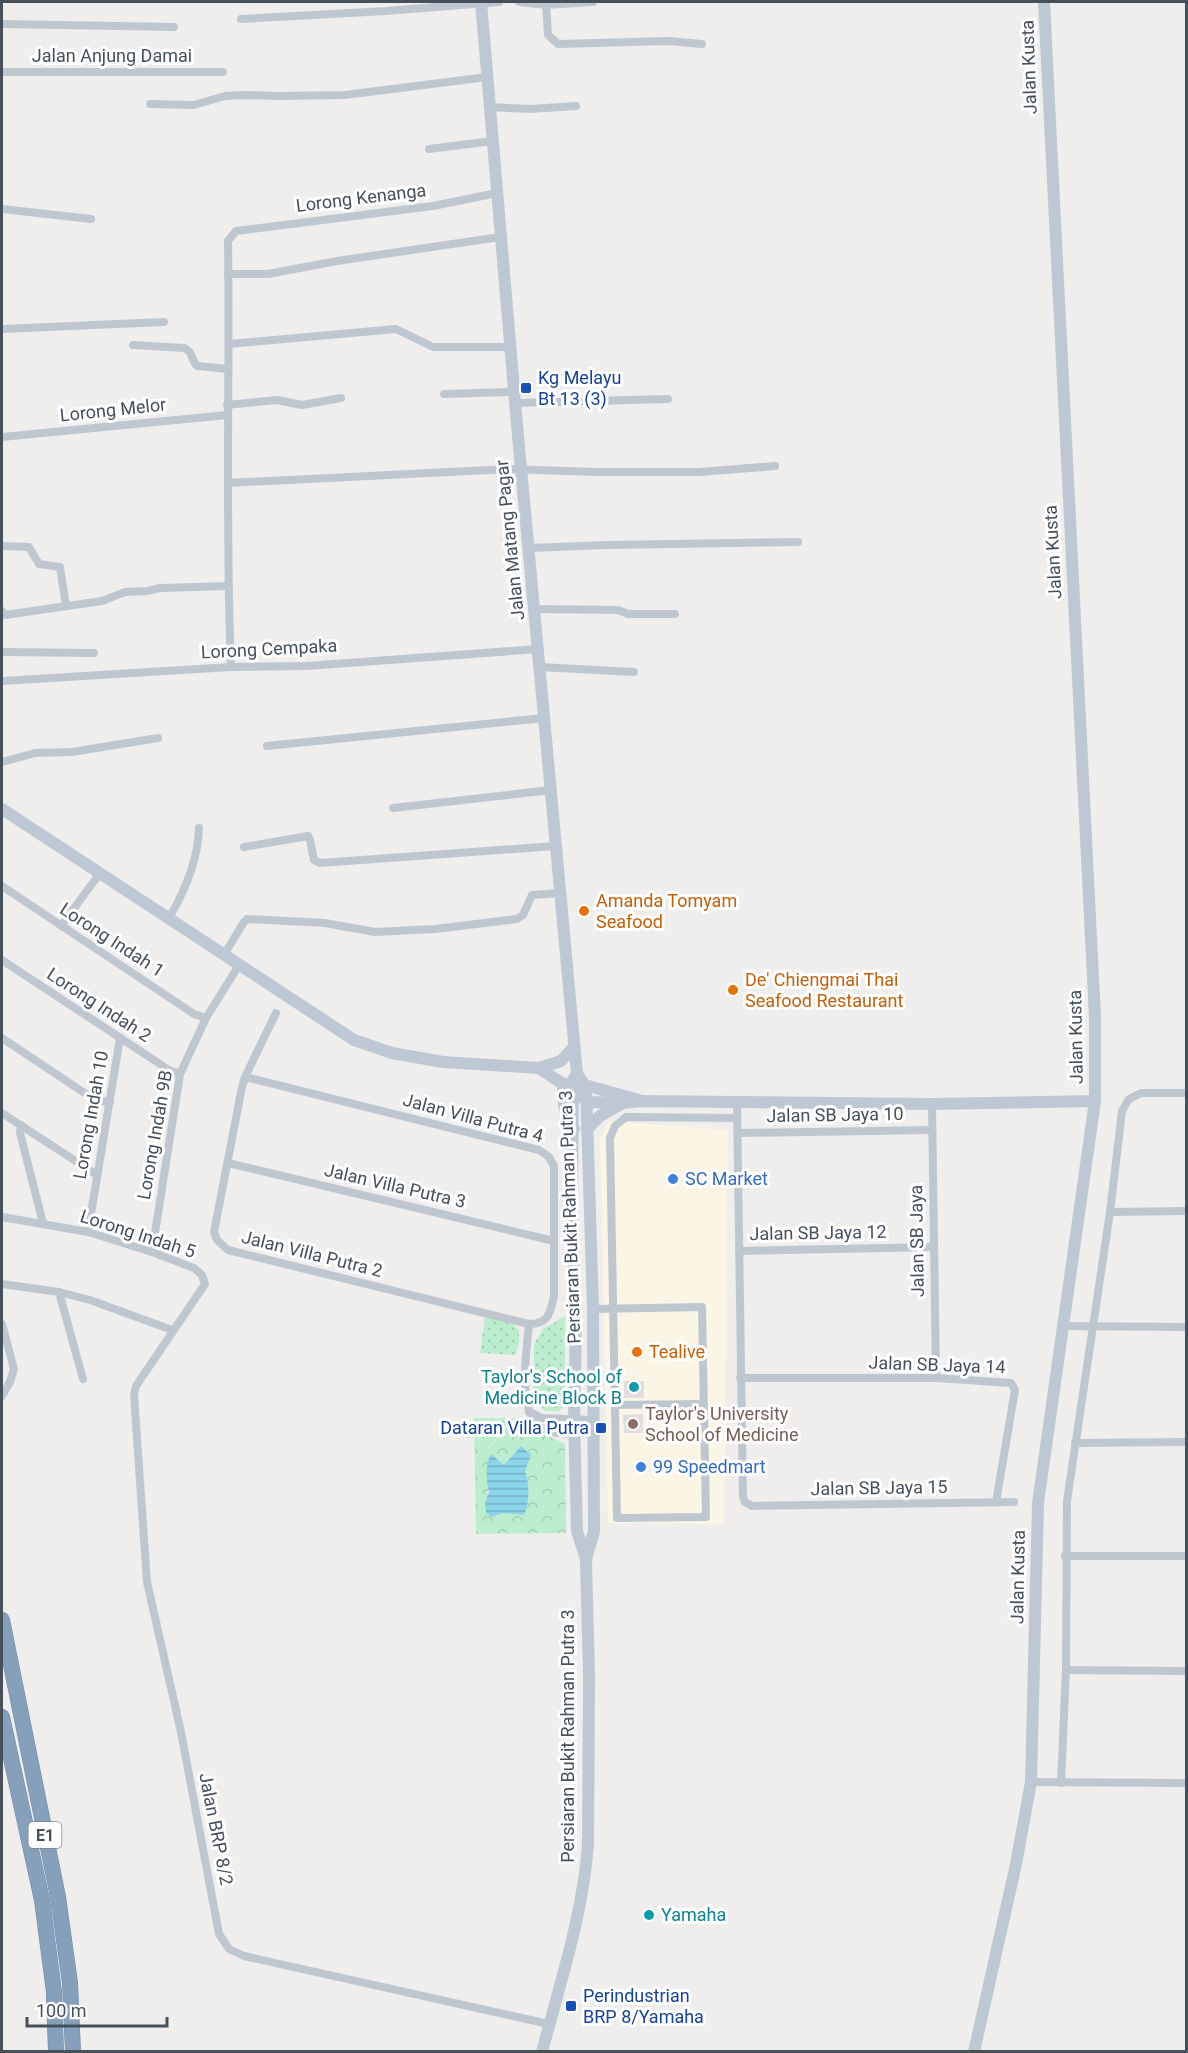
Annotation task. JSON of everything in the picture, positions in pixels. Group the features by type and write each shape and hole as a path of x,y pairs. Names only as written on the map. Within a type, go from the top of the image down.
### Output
{"highway":[{"name":"E1","path":"2,1620 58,1898 70,1983 73,2052"},
{"name":"E1","path":"2,1718 42,1900 54,1992 56,2052"}],"street":[{"name":"Jalan Matang Pagar","path":"481,2 575,1083"},
{"path":"241,19 499,2"},
{"path":"519,2 546,5 593,2"},
{"name":"Jalan Kusta","path":"974,2052 1016,1864 1031,1782 1038,1503 1095,1101 1095,1017 1044,2"},
{"path":"546,5 548,34 551,40 558,44 668,41 702,44"},
{"path":"2,24 174,27"},
{"name":"Jalan Anjung Damai","path":"2,72 223,72"},
{"path":"150,104 194,105 225,96 244,95 345,95 487,77"},
{"path":"490,106 540,109 576,106"},
{"path":"429,149 493,141"},
{"name":"Lorong Kenanga","path":"228,274 228,241 236,231 433,206 497,193"},
{"path":"2,209 91,219"},
{"path":"231,667 227,415 228,274 268,274 337,261 500,237"},
{"path":"2,329 164,322"},
{"path":"229,344 396,329 433,346 511,347"},
{"path":"134,345 184,348 190,352 197,366 228,369"},
{"path":"444,394 515,398 668,399"},
{"path":"227,405 277,400 302,405 341,398"},
{"name":"Lorong Melor","path":"2,437 227,415"},
{"path":"228,483 508,470 699,472 775,466"},
{"path":"528,549 609,545 798,542"},
{"path":"2,546 29,547 39,564 60,567 66,606"},
{"path":"2,610 5,615 102,601 125,592 160,588 229,586"},
{"path":"534,609 618,610 628,614 675,614"},
{"name":"Lorong Cempaka","path":"2,681 231,667 307,666 539,649"},
{"path":"2,652 94,653"},
{"path":"540,667 634,672"},
{"path":"267,746 544,718"},
{"path":"2,762 35,753 72,752 158,738"},
{"path":"393,808 551,790"},
{"path":"2,809 354,1040 392,1053 443,1062 544,1067 561,1061 573,1048"},
{"path":"169,918 178,903 199,847 199,828"},
{"path":"244,847 308,836 315,860 320,863 555,846"},
{"path":"61,926 100,873"},
{"name":"Lorong Indah 1","path":"2,886 194,1014 206,1018"},
{"path":"224,955 247,918 325,923 375,932 435,929 517,919 522,915 532,895 559,893"},
{"name":"Lorong Indah 2","path":"2,960 169,1070 180,1074"},
{"name":"Lorong Indah 9B","path":"152,1252 180,1074 206,1018 239,965"},
{"name":"Jalan Villa Putra 2","path":"276,1012 245,1077 214,1232 217,1240 228,1250 529,1324"},
{"path":"2,1038 95,1100 110,1102"},
{"name":"Lorong Indah 10","path":"88,1232 120,1038"},
{"path":"544,1067 575,1083 564,1109 566,1119 581,1129 622,1104"},
{"name":"Jalan Villa Putra 4","path":"245,1077 539,1150 549,1157 554,1166 554,1296 550,1313 544,1320 539,1324 529,1324"},
{"name":"Jalan Kusta","path":"575,1083 641,1101"},
{"name":"Persiaran Bukit Rahman Putra 3","path":"575,1083 586,1100 572,1207 576,1328 574,1433 577,1531 586,1559"},
{"path":"1061,1783 1066,1670 1067,1501 1110,1212 1122,1111 1129,1099 1141,1093 1186,1093"},
{"name":"Jalan Kusta","path":"586,1100 622,1104 641,1101 932,1104 1095,1101"},
{"path":"705,1101 705,1118"},
{"path":"737,1102 740,1378"},
{"name":"Jalan SB Jaya","path":"932,1104 936,1378"},
{"path":"2,1113 97,1175"},
{"path":"593,1309 614,1309 702,1307 706,1517 617,1518 614,1309 610,1138 615,1126 626,1117 737,1118"},
{"path":"21,1125 20,1133 43,1223"},
{"name":"Persiaran Bukit Rahman Putra 3","path":"542,2052 577,1920 586,1870 589,1778 586,1559 594,1531 593,1309 590,1195 581,1129"},
{"name":"Jalan SB Jaya 10","path":"738,1133 932,1130"},
{"name":"Jalan Villa Putra 3","path":"228,1163 554,1241"},
{"path":"572,1207 580,1211 590,1195"},
{"path":"1110,1212 1186,1211"},
{"name":"Lorong Indah 5","path":"2,1217 88,1232 152,1252 194,1268 202,1275 205,1284 136,1386"},
{"name":"Jalan SB Jaya 12","path":"739,1251 934,1247"},
{"path":"2,1284 59,1292 90,1300 172,1330"},
{"path":"59,1292 83,1379"},
{"path":"2,1324 14,1369 2,1396"},
{"path":"529,1324 526,1349 526,1396 529,1412 540,1427 555,1432 574,1433 593,1427"},
{"path":"1063,1326 1186,1327"},
{"name":"Jalan SB Jaya 14","path":"740,1378 936,1378 1008,1382 1015,1388 996,1502"},
{"name":"Jalan SB Jaya 15","path":"740,1378 743,1497 745,1502 752,1506 1014,1502"},
{"name":"Jalan BRP 8/2","path":"136,1386 135,1406 147,1582 181,1732 219,1934 229,1949 244,1956 549,2024"},
{"path":"615,1406 704,1404"},
{"path":"529,1412 542,1418 574,1420 593,1427"},
{"path":"1075,1443 1186,1442"},
{"path":"1065,1556 1186,1556"},
{"path":"1066,1670 1186,1671"},
{"path":"1031,1782 1186,1783"}],"shaded area":[{"path":"609,1121 728,1130 724,1524 608,1523 600,1138"},
{"name":"Taylor's University School of Medicine","path":"624,1381 644,1381 644,1398 624,1398"},
{"name":"Taylor's University School of Medicine","path":"643,1414 643,1433 624,1433 623,1415"}],"green space":[{"path":"485,1316 510,1322 519,1330 516,1355 480,1353"},
{"path":"565,1316 565,1406 559,1411 545,1411 533,1401 534,1344 543,1329"},
{"path":"474,1418 496,1418 524,1418 544,1434 565,1444 566,1533 476,1534","holes":["496,1418 506,1426 489,1448 478,1439","504,1466 525,1471 529,1493 524,1515 502,1513 492,1517 485,1502 488,1493 488,1468"]},
{"path":"496,1418 506,1426 488,1448 478,1440"}],"water":[{"path":"521,1446 531,1455 525,1471 529,1493 524,1515 502,1513 492,1517 486,1513 485,1502 489,1492 487,1473 489,1458 491,1454 504,1465"}],"place":[{"name":"Kg Melayu Bt 13 (3)","path":"526,388"},
{"name":"Amanda Tomyam Seafood","path":"584,911"},
{"name":"De' Chiengmai Thai Seafood Restaurant","path":"733,990"},
{"name":"SC Market","path":"673,1179"},
{"name":"Tealive","path":"637,1352"},
{"name":"Taylor's School of Medicine Block B","path":"634,1387"},
{"name":"Taylor's University School of Medicine","path":"633,1424"},
{"name":"Dataran Villa Putra","path":"601,1428"},
{"name":"99 Speedmart","path":"641,1467"},
{"name":"Yamaha","path":"649,1915"},
{"name":"Perindustrian BRP 8/Yamaha","path":"571,2006"}]}
